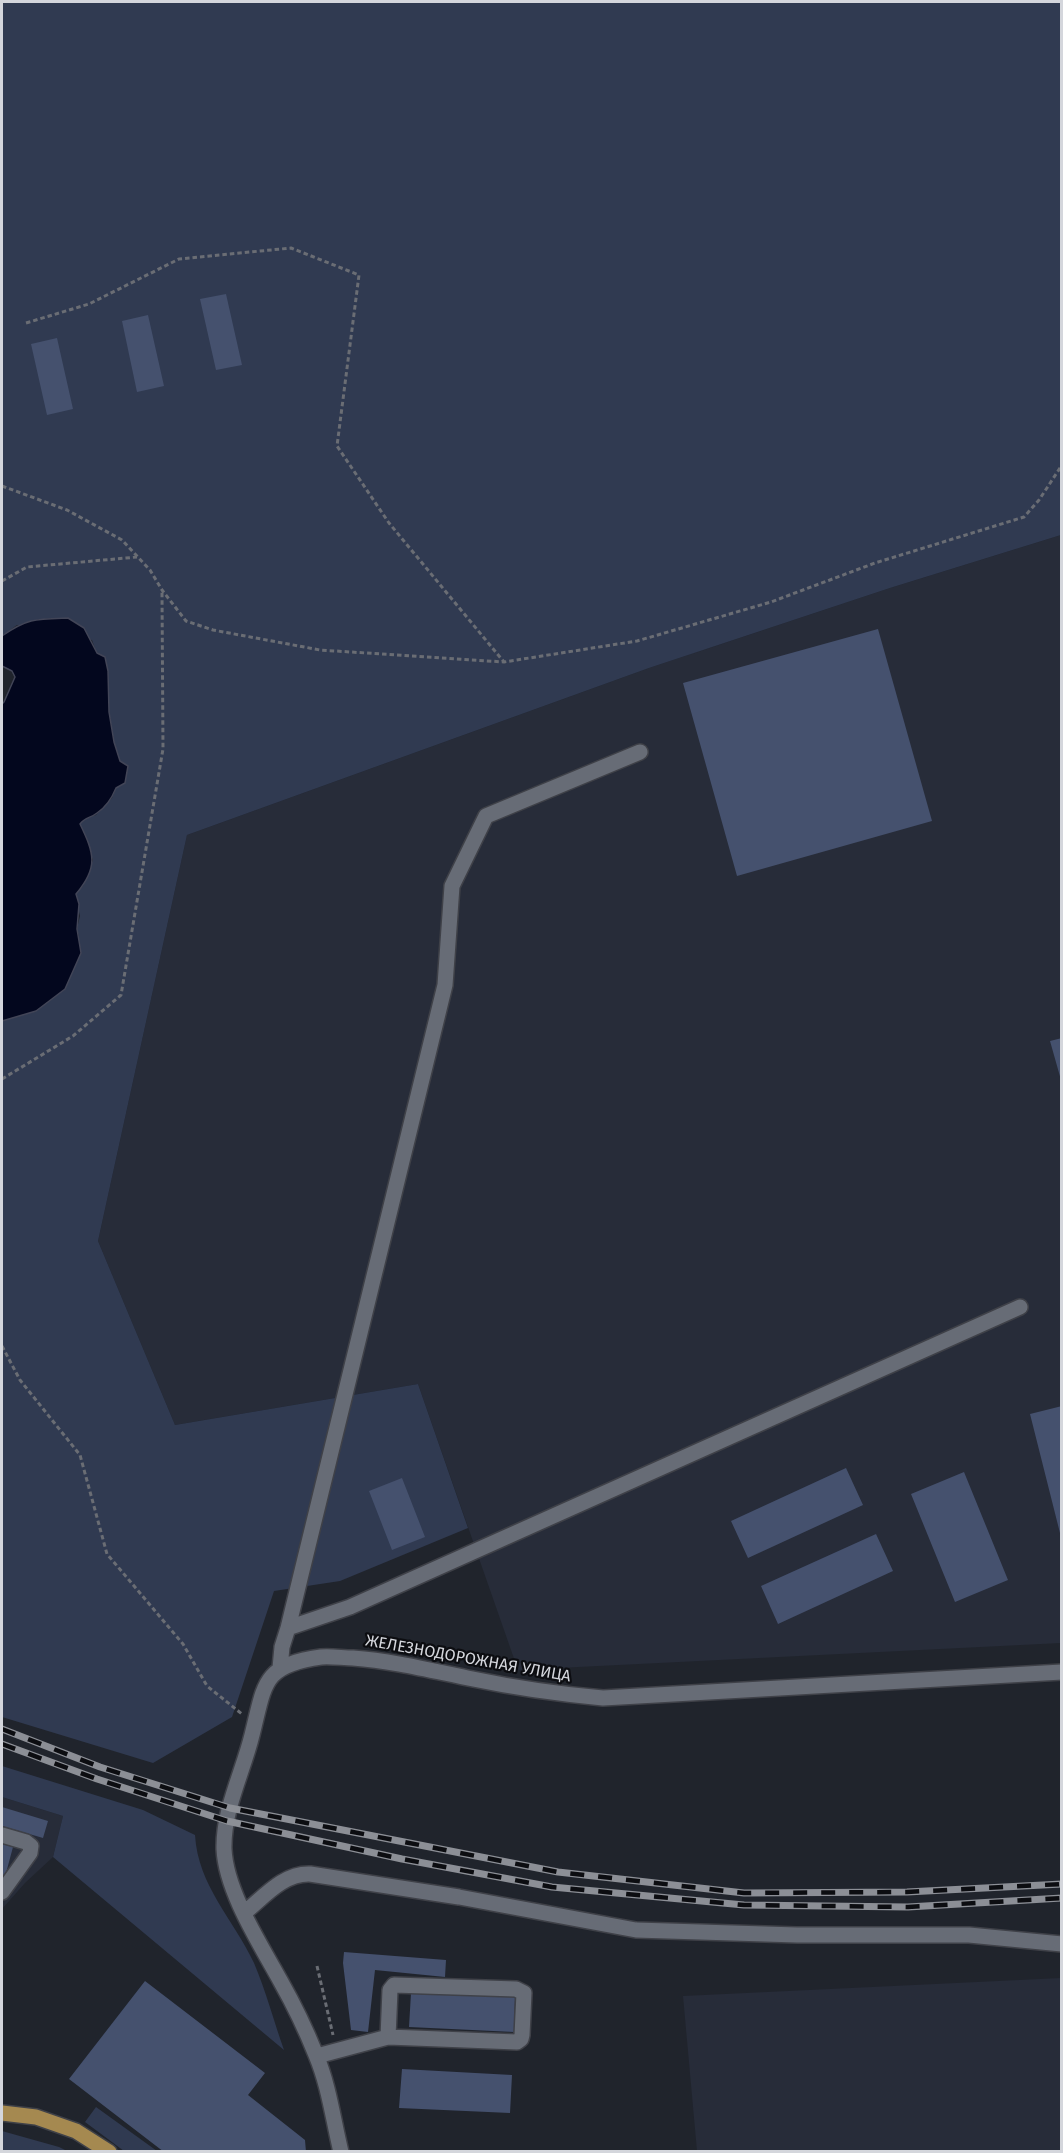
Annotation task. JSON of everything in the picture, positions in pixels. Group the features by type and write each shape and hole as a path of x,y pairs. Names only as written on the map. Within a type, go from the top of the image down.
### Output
{"main road":[{"path":"2,2112 36,2117 76,2132 109,2151"}],"street":[{"path":"340,2151 329,2092 317,2056 244,1913 227,1864 225,1834 230,1808 255,1725 264,1686 272,1674 280,1668 282,1647 445,984 452,886 486,816 640,752"},
{"path":"288,1629 350,1607 1020,1307"},
{"name":"ЖЕЛЕЗНОДОРОЖНАЯ УЛИЦА","path":"280,1668 294,1662 324,1657 388,1661 545,1693 603,1698 1062,1672"},
{"path":"2,1835 26,1842 31,1846 30,1853 2,1892"},
{"path":"244,1913 282,1881 303,1874 459,1897 636,1930 797,1935 969,1935 1062,1944"},
{"path":"317,2056 388,2037 517,2042 522,2035 524,1993 516,1989 394,1985 390,1990 388,2037"}],"path":[{"path":"26,322 89,304 179,259 291,248 359,275 337,446 389,523 504,662"},
{"path":"2,486 67,510 122,540 150,570 186,621 213,630 320,650 504,662 637,641 771,602 875,563 1024,517 1039,500 1062,465"},
{"path":"2,581 27,567 138,557"},
{"path":"2,1079 73,1036 121,995 163,749 162,590"},
{"path":"2,1346 20,1380 80,1455 107,1554 183,1644 207,1686 255,1725"}],"shaded area":[{"path":"2,2 1061,2 1061,535 890,588 649,668 187,835 98,1241 175,1425 418,1384 468,1528 340,1581 274,1591 232,1717 153,1763 2,1717 2,1021 51,999 65,989 79,937 77,929 80,916 75,894 83,886 93,860 80,824 83,819 96,815 112,798 120,761 109,712 109,689 92,640 17,625 2,636"},
{"path":"1061,535 1061,1643 518,1670 418,1384 175,1425 98,1241 187,835 649,668 890,588"},
{"path":"68,618 84,628 97,653 105,657 108,671 109,712 114,742 120,761 128,766 125,783 116,788 111,799 103,808 80,824 89,843 92,860 88,876 76,894 79,904 77,929 81,953 65,989 36,1011 2,1021 2,704 15,677 12,671 2,666 2,636 33,621"},
{"path":"2,1766 143,1810 195,1835 198,1853 210,1887 254,1963 284,2050 53,1857 63,1816 2,1797"},
{"path":"2,1797 63,1816 53,1857 2,1909"},
{"path":"1061,1978 1061,2151 697,2151 683,1996"},
{"path":"96,2107 157,2151 124,2151 85,2122"},
{"path":"2,2131 59,2147 67,2151 2,2151"}],"building":[{"path":"226,294 242,365 216,370 200,299"},
{"path":"148,315 164,386 137,392 122,321"},
{"path":"57,338 73,409 47,415 31,344"},
{"path":"878,629 932,821 737,876 683,683"},
{"path":"1062,1038 1062,1080 1061,1080 1050,1041"},
{"path":"1062,1406 1062,1537 1061,1537 1030,1414"},
{"path":"846,1468 863,1505 748,1558 731,1521"},
{"path":"964,1472 1008,1580 955,1602 911,1494"},
{"path":"402,1478 425,1537 392,1550 369,1491"},
{"path":"876,1534 893,1571 778,1624 761,1586"},
{"path":"2,1807 48,1821 43,1838 2,1826"},
{"path":"2,1844 13,1847 2,1888"},
{"path":"344,1952 446,1960 445,1977 375,1970 368,2032 351,2030 343,1963"},
{"path":"145,1981 265,2073 248,2095 305,2140 306,2152 164,2152 69,2079"},
{"path":"411,1993 515,1997 514,2032 409,2027"},
{"path":"402,2069 512,2075 510,2113 399,2108"}],"railway":[{"path":"2,1729 100,1767 230,1808 558,1872 744,1893 907,1892 1062,1884"},
{"path":"2,1744 97,1779 227,1821 402,1859 552,1887 744,1905 908,1907 1062,1898"}]}
